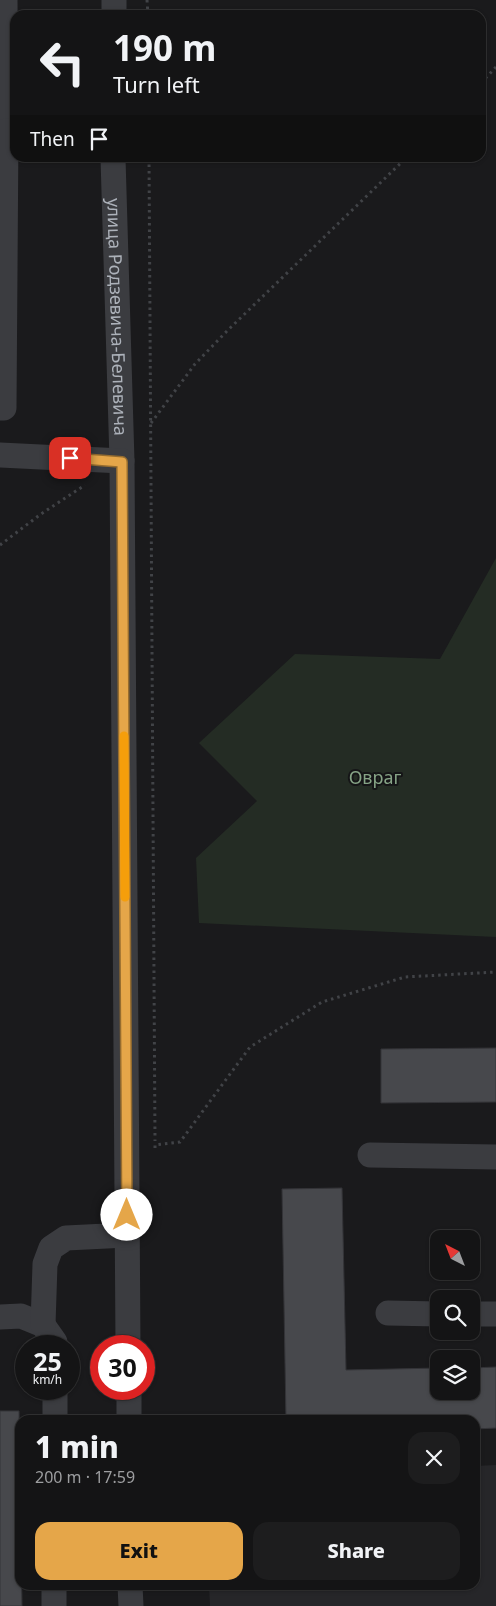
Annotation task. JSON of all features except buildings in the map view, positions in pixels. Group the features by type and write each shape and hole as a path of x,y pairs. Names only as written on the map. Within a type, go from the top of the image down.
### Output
{"street":[{"path":"0,408 4,408 3,131 5,0"},
{"name":"улица Родзевича-Белевича","path":"113,162 122,462 127,1235 138,1335"},
{"path":"0,455 122,462"},
{"path":"370,1155 496,1157"},
{"path":"43,1325 45,1264 51,1248 66,1238 127,1235"},
{"path":"388,1313 430,1314"},
{"path":"480,1314 496,1314"},
{"path":"0,1317 21,1316 43,1325 50,1335"},
{"path":"55,1400 55,1415"},
{"path":"128,1400 129,1415"},
{"path":"54,1590 54,1606"},
{"path":"130,1590 130,1606"}],"path":[{"path":"486,77 496,68"},
{"path":"149,162 154,1154"},
{"path":"122,462 195,364 227,330 402,162"},
{"path":"0,545 41,514 90,482"},
{"path":"155,1144 180,1142 250,1047 322,1002 406,977 496,972"}],"shaded area":[{"path":"496,1465 496,1606 210,1606 209,1590 480,1590 480,1466"}],"green space":[{"name":"Овраг","path":"496,558 496,937 199,923 196,858 257,801 199,743 295,654 440,659"}],"slow traffic":[{"path":"124,736 125,897"}],"route":[{"path":"70,458 122,462 127,1215"}]}
